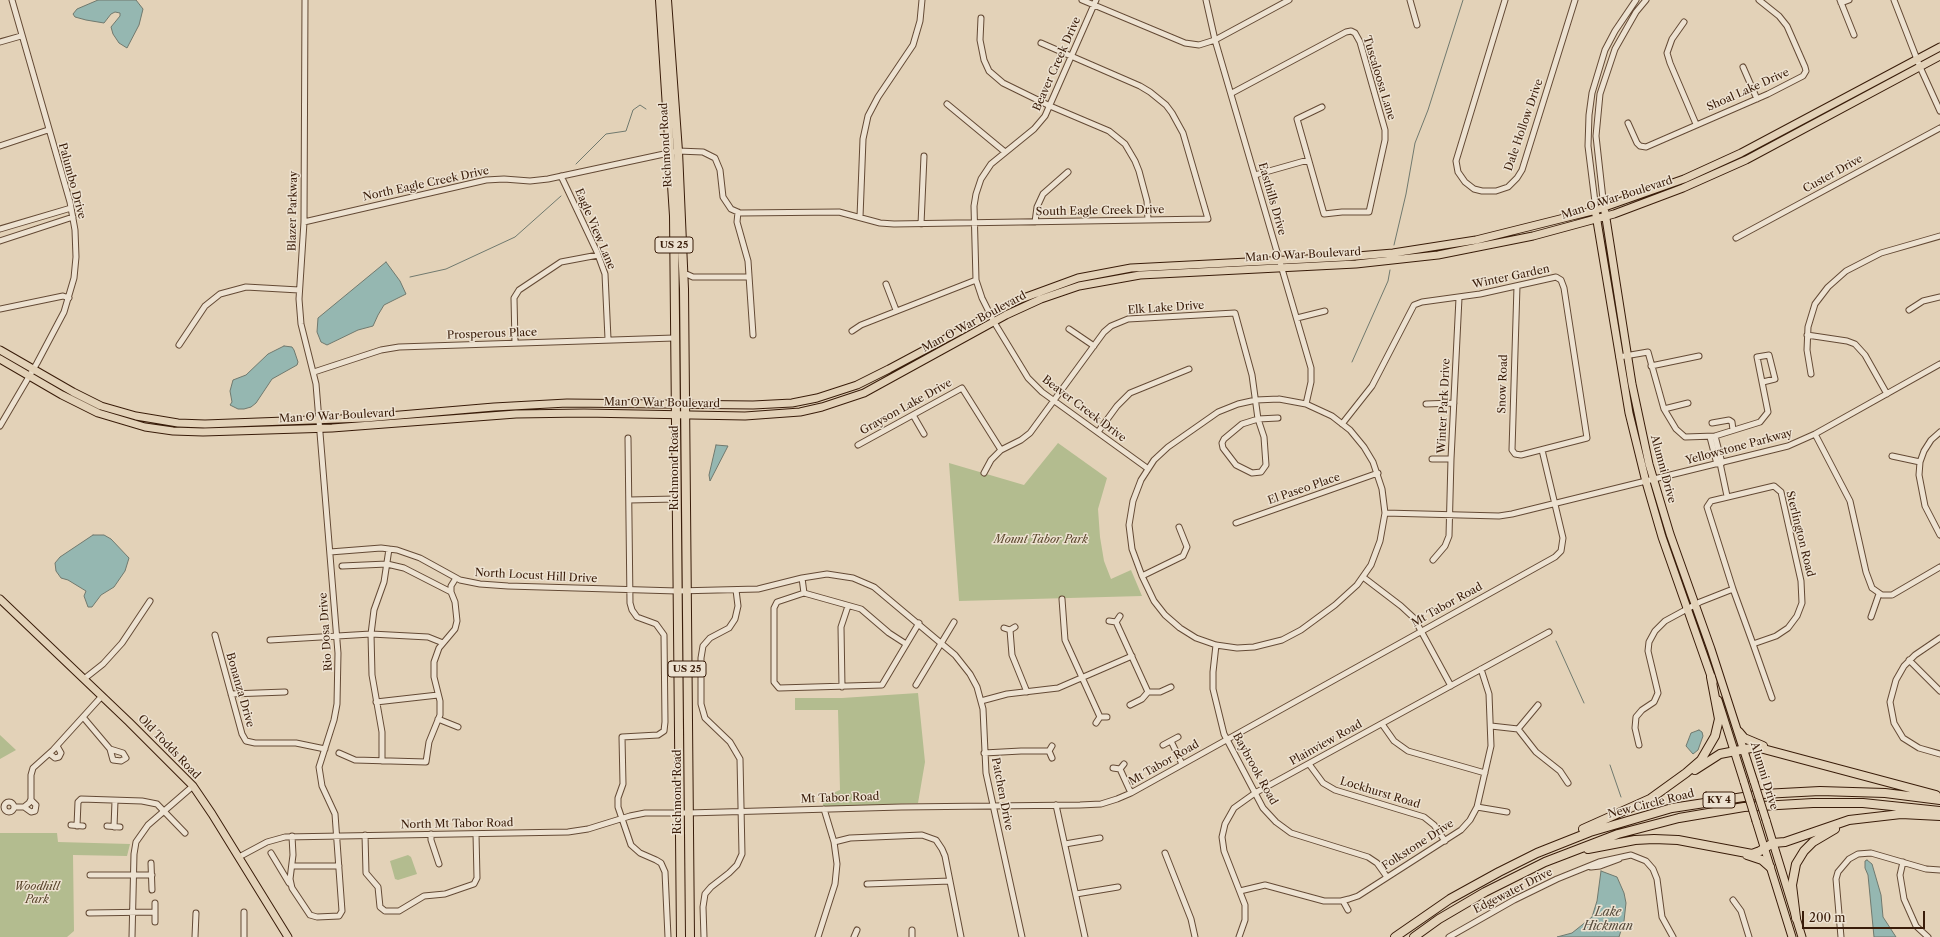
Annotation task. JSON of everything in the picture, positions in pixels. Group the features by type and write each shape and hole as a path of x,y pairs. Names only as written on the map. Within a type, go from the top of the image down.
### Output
{"highway":[{"name":"Richmond Road","path":"660,0 674,151 684,289 690,750 688,813 690,937"},
{"name":"Richmond Road","path":"667,0 674,151 674,338 680,937"},
{"path":"1669,786 1701,760 1718,729 1718,710 1711,677"},
{"path":"1739,732 1747,740 1780,752 1876,780 1940,796"},
{"path":"1509,866 1556,841 1639,805 1720,754 1756,747 1780,752"},
{"name":"New Circle Road","path":"1395,937 1450,899 1509,866 1590,832 1665,810 1763,794 1839,791 1885,793 1940,800"},
{"name":"New Circle Road","path":"1414,937 1439,919 1485,892 1545,862 1591,844 1644,827 1686,817 1744,807 1813,803 1863,803 1940,811"},
{"path":"1735,852 1752,854 1773,843 1785,842 1849,820 1885,815 1906,814 1940,816"},
{"path":"1796,918 1792,892 1793,876 1799,859 1813,842 1823,834 1840,827 1906,814"},
{"path":"1545,862 1582,850 1644,839 1678,840 1735,852 1762,860 1770,867"}],"main road":[{"name":"Man O War Boulevard","path":"0,350 73,392 101,406 118,412 152,420 205,424 319,420 560,403 772,405 792,403 828,394 877,376 1018,300 1045,289 1103,272 1166,265 1345,257 1447,245 1529,228 1604,208 1684,179 1741,153 1940,47"},
{"name":"Man O War Boulevard","path":"0,359 89,409 119,420 146,427 173,431 203,432 320,429 516,414 584,413 772,415 822,407 875,387 994,322 1047,297 1079,286 1107,280 1161,274 1377,262 1438,255 1533,236 1605,216 1683,188 1746,160 1940,56"},
{"name":"Alumni Drive","path":"1604,208 1636,406 1654,480 1692,606 1711,677 1792,937"},
{"name":"Alumni Drive","path":"1596,210 1629,413 1646,482 1662,537 1692,606 1739,732 1802,937"},
{"name":"Old Todds Road","path":"0,599 102,696 192,786 288,937"}],"street":[{"name":"Palumbo Drive","path":"0,426 34,370 64,312 69,298 76,261 71,208 12,0"},
{"name":"Blazer Parkway","path":"304,0 304,222 299,290 301,324 314,372 319,420"},
{"path":"860,217 863,139 868,116 878,97 913,45 920,22 922,0"},
{"path":"1082,0 1093,6 1185,43 1199,45 1216,40 1289,0"},
{"name":"Beaver Creek Drive","path":"1096,0 1050,106 1038,125 991,164 981,179 976,194 974,223 976,280 990,315 1028,378 1054,400 1147,468"},
{"name":"Easthills Drive","path":"1206,0 1254,175 1297,318 1310,368 1311,382 1306,404"},
{"path":"1410,0 1417,25"},
{"name":"Dale Hollow Drive","path":"1505,0 1456,161 1458,172 1465,182 1474,189 1496,190 1508,187 1517,178 1522,170 1575,0"},
{"name":"Alumni Drive","path":"1596,210 1588,146 1589,115 1592,93 1605,50 1615,31 1636,0"},
{"name":"Alumni Drive","path":"1604,208 1596,136 1600,94 1614,49 1636,12 1646,0"},
{"name":"Shoal Lake Drive","path":"1628,122 1637,143 1643,147 1757,99 1800,78 1806,69 1788,26 1759,0"},
{"path":"1849,0 1841,2 1854,34"},
{"path":"1894,0 1920,67 1940,111"},
{"path":"981,18 980,40 984,60 989,71 1003,83 1050,106 1109,131 1125,144 1133,156 1139,171 1147,201 1148,220"},
{"path":"1684,22 1672,39 1667,53 1670,64 1696,124"},
{"name":"Tuscaloosa Lane","path":"1232,93 1346,32 1351,31 1355,33 1360,42 1385,130 1385,140 1369,212 1324,214 1297,119 1322,107"},
{"path":"0,42 21,36"},
{"name":"South Eagle Creek Drive","path":"731,209 738,212 839,212 884,223 921,224 1208,219 1183,133 1172,113 1150,92 1041,43"},
{"path":"1743,67 1757,99"},
{"path":"947,104 1005,152"},
{"name":"Custer Drive","path":"1736,238 1940,128"},
{"path":"0,146 48,130"},
{"name":"North Eagle Creek Drive","path":"304,222 486,180 537,181 674,151 703,152 714,158 720,170 723,197 731,209"},
{"path":"921,224 924,156"},
{"path":"1254,175 1308,160"},
{"path":"1035,222 1037,207 1044,194 1068,172"},
{"name":"Eagle View Lane","path":"561,176 598,255 605,274 608,339"},
{"path":"0,229 71,208"},
{"path":"738,212 737,222 748,257 753,335"},
{"path":"0,241 73,217"},
{"path":"1811,374 1807,350 1809,321 1815,304 1828,287 1839,277 1881,253 1940,236"},
{"path":"515,343 514,298 519,290 561,262 598,255"},
{"path":"683,270 684,273 693,277 749,277"},
{"path":"684,289 686,284 693,277"},
{"name":"Winter Garden","path":"1342,424 1372,386 1414,305 1422,302 1459,298 1556,277 1561,280 1564,288 1587,438 1542,450"},
{"path":"852,331 861,325 896,310 976,280"},
{"path":"886,284 896,310"},
{"name":"Snow Road","path":"1517,286 1511,447 1513,453 1518,455 1542,450"},
{"path":"179,345 205,306 220,294 246,287 299,290"},
{"path":"0,308 63,296 69,298"},
{"path":"1909,310 1923,302 1940,297"},
{"name":"Winter Park Drive","path":"1433,560 1448,542 1459,298"},
{"path":"1297,318 1325,311"},
{"name":"Elk Lake Drive","path":"984,473 991,460 1001,450 1021,440 1030,433 1107,329 1128,319 1235,313 1249,358 1256,400"},
{"path":"1069,329 1094,346"},
{"path":"1807,335 1847,341 1854,344 1866,354 1887,394"},
{"name":"Prosperous Place","path":"314,372 388,348 608,339 674,338"},
{"path":"1619,357 1648,352 1664,409 1676,429 1685,436 1712,436 1760,422 1768,412 1757,357 1769,354 1775,379 1763,382"},
{"path":"1652,366 1700,356"},
{"name":"Yellowstone Parkway","path":"1385,513 1506,515 1646,482 1788,446 1815,434 1940,364"},
{"path":"1098,432 1117,406 1130,393 1189,369"},
{"name":"Grayson Lake Drive","path":"858,444 962,388 1001,450"},
{"path":"1279,399 1306,404 1324,412 1342,424 1364,447 1378,473 1382,489 1385,513 1378,549 1363,577 1335,605 1310,624 1291,636 1273,643 1254,647 1237,648 1216,645 1196,638 1172,622 1154,601 1142,576 1131,545 1130,516 1135,492 1147,468 1168,447 1212,416 1231,406 1256,400 1279,399"},
{"path":"1256,400 1258,419 1264,437 1266,465 1261,472 1252,473 1236,465 1223,448 1222,443 1224,439 1242,424 1258,419 1278,418"},
{"path":"1426,404 1454,403"},
{"path":"1664,409 1688,403"},
{"path":"913,415 924,434"},
{"name":"Rio Dosa Drive","path":"291,885 310,915 317,917 339,916 342,911 336,814 319,777 319,767 334,720 339,687 337,635 319,420"},
{"path":"1712,423 1729,420 1732,422 1733,430"},
{"path":"1940,432 1927,445 1920,462 1920,485 1925,506 1940,535"},
{"path":"1815,434 1846,491 1852,508 1869,582 1872,588 1879,594 1888,596 1896,594 1940,567"},
{"path":"1712,436 1720,463 1727,496 1711,501 1707,509 1752,644 1772,698"},
{"path":"628,438 630,603 635,615 656,624 664,635 665,722 664,731 658,736 622,737 623,784 617,803 621,819 633,848 656,860 661,864 665,872 668,937"},
{"path":"1542,450 1555,504"},
{"path":"1892,456 1920,462"},
{"path":"1432,459 1451,458"},
{"name":"El Paseo Place","path":"1236,523 1378,473"},
{"name":"Sterlington Road","path":"1727,496 1772,486 1779,489 1802,588 1800,608 1788,628 1776,636 1752,644"},
{"path":"629,500 676,498"},
{"name":"Mt Tabor Road","path":"678,813 993,805 1101,804 1131,793 1559,554 1563,547 1563,538 1555,504"},
{"path":"1142,576 1177,560 1186,553 1186,544 1179,527"},
{"path":"382,761 382,732 372,675 371,634 374,610 384,582 389,549"},
{"name":"North Locust Hill Drive","path":"330,552 389,549 412,554 456,578 480,584 508,586 630,591 736,590 767,588 802,578"},
{"path":"342,566 387,564 404,568 451,592"},
{"name":"Patchen Drive","path":"802,578 827,574 843,576 859,580 882,592 954,654 970,674 981,701 984,753 993,805 1022,937"},
{"path":"1363,577 1409,613 1421,631 1451,686"},
{"path":"339,753 355,760 426,762 429,742 438,718 440,701 434,677 434,662 439,648 455,629 457,621 455,602 451,592 451,586 456,578"},
{"path":"802,578 804,593"},
{"path":"1639,745 1635,728 1636,717 1642,710 1654,702 1658,693 1657,684 1648,658 1649,642 1659,626 1692,606 1734,589"},
{"path":"704,937 703,906 705,894 711,887 729,873 742,856 740,759 730,742 705,718 701,704 701,658 703,646 710,638 729,628 735,620 738,606 736,590"},
{"path":"906,644 889,633 861,609 804,593 777,602 774,608 774,682 779,688 882,685 919,624"},
{"path":"1871,617 1879,594"},
{"path":"1062,599 1065,640 1100,717"},
{"path":"84,679 103,664 122,643 150,601"},
{"path":"842,687 842,626 848,606"},
{"path":"1116,622 1120,616"},
{"path":"1109,621 1116,622"},
{"path":"916,685 954,622"},
{"path":"1116,622 1148,692"},
{"path":"1004,628 1010,630 1015,627"},
{"path":"1010,630 1012,655 1027,692"},
{"name":"Plainview Road","path":"1238,937 1246,916 1245,905 1224,851 1223,830 1228,817 1234,808 1255,793 1549,632"},
{"path":"270,640 371,634 428,637 443,643"},
{"name":"Bonanza Drive","path":"215,635 242,734 249,743 296,743 325,749"},
{"path":"1940,638 1910,660 1899,673 1893,688 1890,702 1891,716 1900,734 1919,748 1940,754"},
{"name":"Baybrook Road","path":"1216,645 1213,689 1226,739 1255,793 1271,817 1286,830 1305,839 1368,858 1377,863 1387,877"},
{"path":"981,701 1007,694 1054,689 1132,656"},
{"path":"1910,660 1940,691"},
{"name":"Folkstone Drive","path":"1240,891 1265,885 1324,901 1344,901 1358,896 1462,830 1477,807 1490,750 1491,726 1488,687 1481,669"},
{"path":"1130,705 1142,699 1148,692 1160,692 1171,686"},
{"path":"231,694 285,692"},
{"path":"376,702 438,695"},
{"path":"24,807 31,800 32,771 37,764 50,754 102,696"},
{"path":"1518,729 1538,705"},
{"path":"83,717 110,749"},
{"path":"1100,717 1107,718"},
{"path":"1096,723 1100,717"},
{"path":"438,718 458,728"},
{"path":"1382,724 1394,741 1408,751 1485,773"},
{"path":"1491,726 1518,729 1536,752 1560,771 1568,783"},
{"path":"1163,744 1178,737"},
{"path":"1171,741 1182,764"},
{"path":"50,754 55,758 60,757 61,752 57,746"},
{"path":"1049,751 1052,746"},
{"path":"984,753 1049,751"},
{"path":"1049,751 1052,758"},
{"path":"1120,769 1124,764"},
{"name":"Lockhurst Road","path":"1309,764 1319,779 1335,790 1424,818 1434,825 1445,841"},
{"path":"1113,768 1120,769"},
{"path":"1120,769 1131,793"},
{"path":"132,937 134,854 139,836 148,825 192,786"},
{"path":"14,807 24,807 30,812 35,811 36,805 31,800"},
{"path":"71,825 80,826 79,800 149,801 157,804 165,810 185,833"},
{"path":"107,826 117,827 115,801"},
{"path":"1056,805 1085,937"},
{"path":"1477,807 1507,812"},
{"path":"818,937 835,884 837,864 834,842 824,809"},
{"name":"North Mt Tabor Road","path":"238,857 272,840 292,836 576,832 645,813 678,813"},
{"path":"431,834 431,840 438,864"},
{"path":"365,835 366,873 378,887 380,907 385,911 399,911 424,896 445,894 474,884 477,878 476,834"},
{"path":"834,842 860,837 922,835 932,838 942,849 961,937"},
{"path":"291,885 292,836"},
{"path":"1065,844 1100,838"},
{"path":"271,853 291,885"},
{"path":"1165,853 1191,918 1195,937"},
{"path":"1841,937 1836,883 1838,872 1843,864 1849,859 1858,854 1871,853 1926,869 1940,870"},
{"name":"Edgewater Drive","path":"1449,937 1520,897 1570,873 1600,866 1623,856 1631,855 1640,858 1651,865 1654,869 1657,878 1662,917 1673,937"},
{"path":"1903,862 1900,875 1904,899 1916,926 1927,937"},
{"path":"152,863 152,890"},
{"path":"292,866 339,866"},
{"path":"90,875 152,875"},
{"path":"867,884 950,881"},
{"path":"1076,894 1118,887"},
{"path":"1733,900 1740,911 1749,937"},
{"path":"1344,901 1348,910"},
{"path":"155,903 155,922"},
{"path":"89,913 155,912"},
{"path":"244,912 244,937"},
{"path":"195,937 196,913"},
{"path":"854,937 857,930"},
{"path":"912,930 912,937"}],"green space":[{"name":"Mount Tabor Park","path":"1058,443 1107,478 1098,509 1100,537 1104,561 1111,579 1131,570 1142,596 959,601 949,463 1024,485"},
{"path":"918,693 925,762 918,803 823,806 823,797 840,790 838,710 795,710 795,698 842,698"},
{"path":"0,735 16,750 0,759"},
{"name":"Woodhill Park","path":"0,833 57,833 58,842 130,844 127,856 73,855 74,931 67,937 0,937"},
{"path":"408,855 411,857 417,874 398,880 395,879 390,861"}],"water":[{"path":"98,0 136,0 143,9 139,25 127,48 119,43 113,34 111,27 120,16 120,13 115,12 111,14 104,23 75,17 73,14 77,9"},
{"path":"386,262 400,281 406,294 384,305 373,326 358,330 327,345 321,342 317,332 318,318"},
{"path":"284,346 292,347 298,362 297,365 272,379 256,403 251,407 238,409 230,405 232,402 230,391 233,380 246,375 268,354"},
{"path":"716,445 728,446 710,481 709,475"},
{"path":"93,535 104,535 111,539 129,558 125,571 114,587 101,595 92,607 88,607 84,596 86,591 68,580 61,578 56,571 55,563 60,557"},
{"path":"1699,730 1702,732 1703,736 1698,750 1693,754 1686,746 1691,733"},
{"path":"1867,860 1872,864 1881,895 1883,917 1896,937 1874,937 1868,875 1865,868 1865,861"},
{"name":"Lake Hickman","path":"1601,871 1617,877 1624,893 1626,903 1624,921 1619,937 1557,937 1572,933 1592,917 1597,901"}],"waterway":[{"path":"1394,245 1406,194 1415,143 1428,110 1463,0"},
{"path":"576,164 606,134 626,131 633,110 640,105 646,109"},
{"path":"410,277 446,269 515,237 561,196"},
{"path":"1352,362 1388,281 1390,270"},
{"path":"1556,641 1584,703"},
{"path":"1610,765 1621,797"}]}
